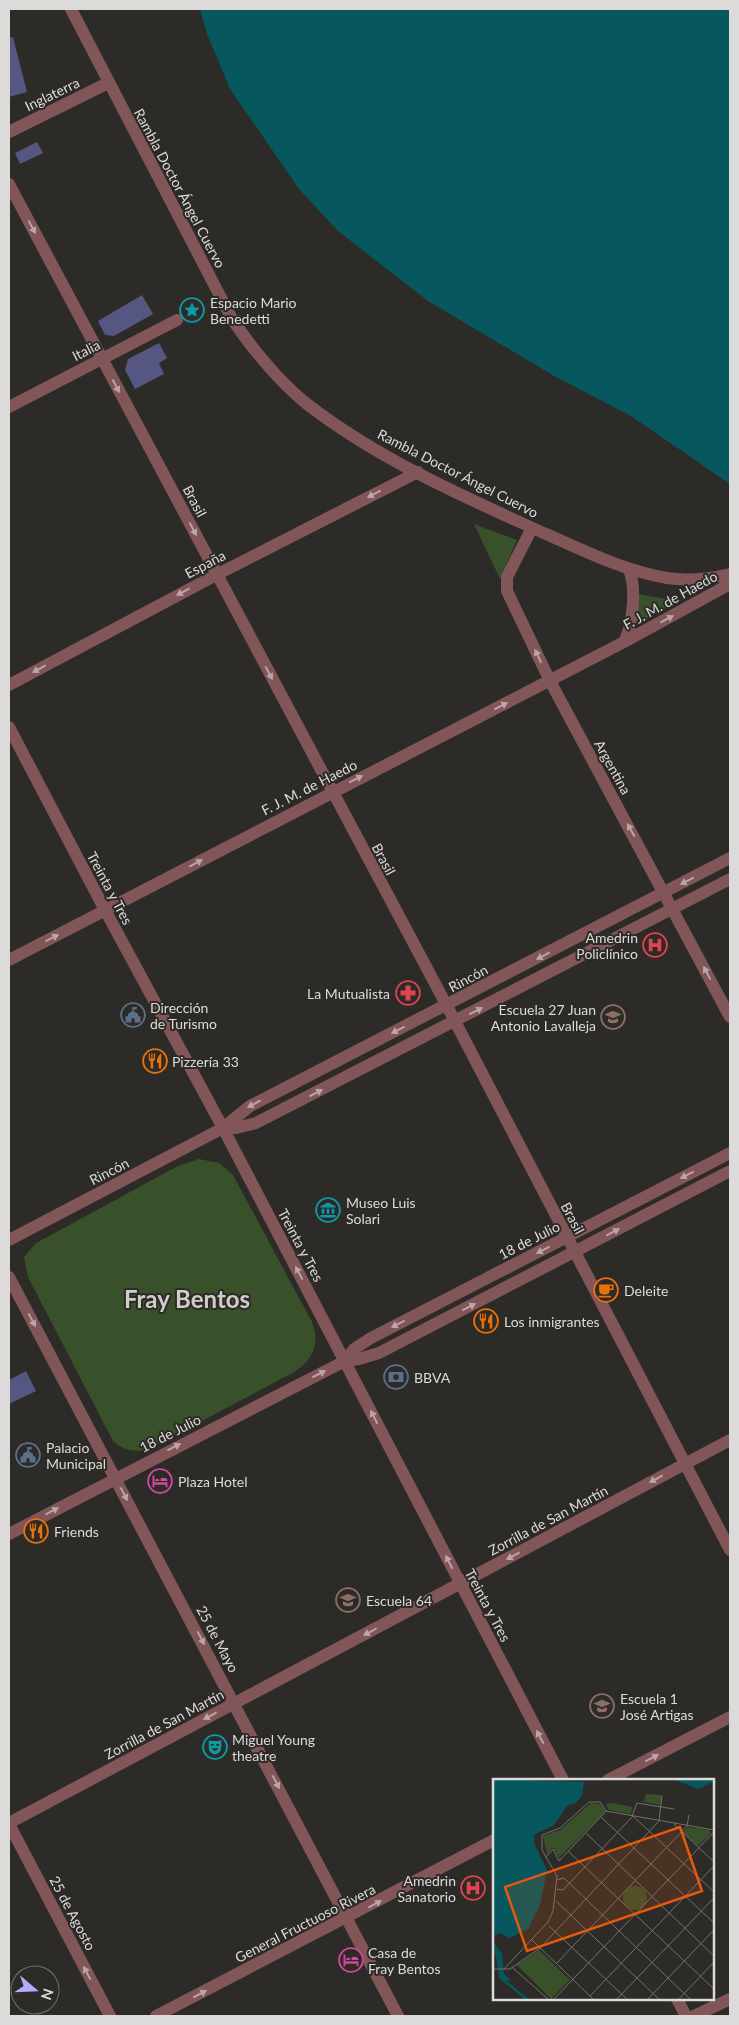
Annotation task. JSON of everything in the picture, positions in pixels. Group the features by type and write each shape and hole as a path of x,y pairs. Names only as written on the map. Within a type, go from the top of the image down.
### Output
{"street":[{"name":"Rambla Doctor Ángel Cuervo","path":"71,9 218,296 255,353 271,372 308,404 350,434 418,472 532,528 628,568 676,579 699,580 730,574"},
{"name":"Inglaterra","path":"9,132 108,83"},
{"name":"Brasil","path":"9,184 218,574 331,792 447,1006 566,1238 730,1550"},
{"name":"Italia","path":"9,407 177,320"},
{"name":"España","path":"9,685 218,574 418,472"},
{"name":"Argentina","path":"532,528 507,577 507,591 550,681 730,1016"},
{"name":"F. J. M. de Haedo","path":"624,642 630,626 633,589 633,581 628,568"},
{"name":"F. J. M. de Haedo","path":"9,960 331,792 550,681 730,584"},
{"name":"Treinta y Tres","path":"9,727 104,910 223,1128 562,1779"},
{"name":"Rincón","path":"9,1240 223,1128 250,1106 447,1006 730,858"},
{"name":"Rincón","path":"223,1128 256,1123 730,879"},
{"name":"18 de Julio","path":"345,1361 354,1350 371,1338 730,1153"},
{"name":"18 de Julio","path":"9,1534 115,1477 345,1361 379,1353 730,1171"},
{"name":"25 de Mayo","path":"9,1277 235,1703 398,2016"},
{"name":"Zorrilla de San Martín","path":"9,1823 730,1440"},
{"path":"610,1779 730,1717"},
{"name":"25 de Agosto","path":"9,1823 110,2016"},
{"name":"General Fructuoso Rivera","path":"156,2016 347,1919 493,1841"},
{"path":"694,2016 730,1999"},
{"path":"678,2000 686,2016"}],"green space":[{"path":"474,524 517,540 500,579"},
{"path":"638,594 678,601 636,625"},
{"path":"199,1159 219,1163 233,1175 312,1322 315,1337 314,1350 307,1361 296,1371 155,1446 138,1451 128,1450 113,1441 28,1277 24,1257 36,1243 178,1166"}],"water":[{"path":"200,9 730,9 730,484 631,416 554,376 428,301 338,231 299,189 230,89 207,34"}],"building":[{"path":"13,37 27,92 9,97 9,38"},
{"path":"37,142 43,153 20,164 15,153"},
{"path":"142,295 153,314 114,336 105,335 98,321"},
{"path":"159,343 167,358 159,363 164,374 135,389 125,370 128,359"},
{"path":"26,1371 36,1391 9,1404 9,1380"}],"place":[{"name":"Espacio Mario Benedetti","path":"192,310"},
{"name":"Amedrin Policlínico","path":"655,945"},
{"name":"La Mutualista","path":"408,993"},
{"name":"Dirección de Turismo","path":"133,1015"},
{"name":"Escuela 27 Juan Antonio Lavalleja","path":"613,1017"},
{"name":"Pizzería 33","path":"155,1061"},
{"name":"Museo Luis Solari","path":"328,1210"},
{"name":"Deleite","path":"606,1290"},
{"name":"Los inmigrantes","path":"486,1321"},
{"name":"BBVA","path":"396,1377"},
{"name":"Palacio Municipal","path":"28,1455"},
{"name":"Plaza Hotel","path":"160,1481"},
{"name":"Friends","path":"36,1531"},
{"name":"Escuela 64","path":"348,1600"},
{"name":"Escuela 1 José Artigas","path":"602,1706"},
{"name":"Miguel Young theatre","path":"215,1747"},
{"name":"Amedrin Sanatorio","path":"473,1888"},
{"name":"Casa de Fray Bentos","path":"351,1960"}],"district":[{"name":"Fray Bentos","path":"187,1298"}]}
